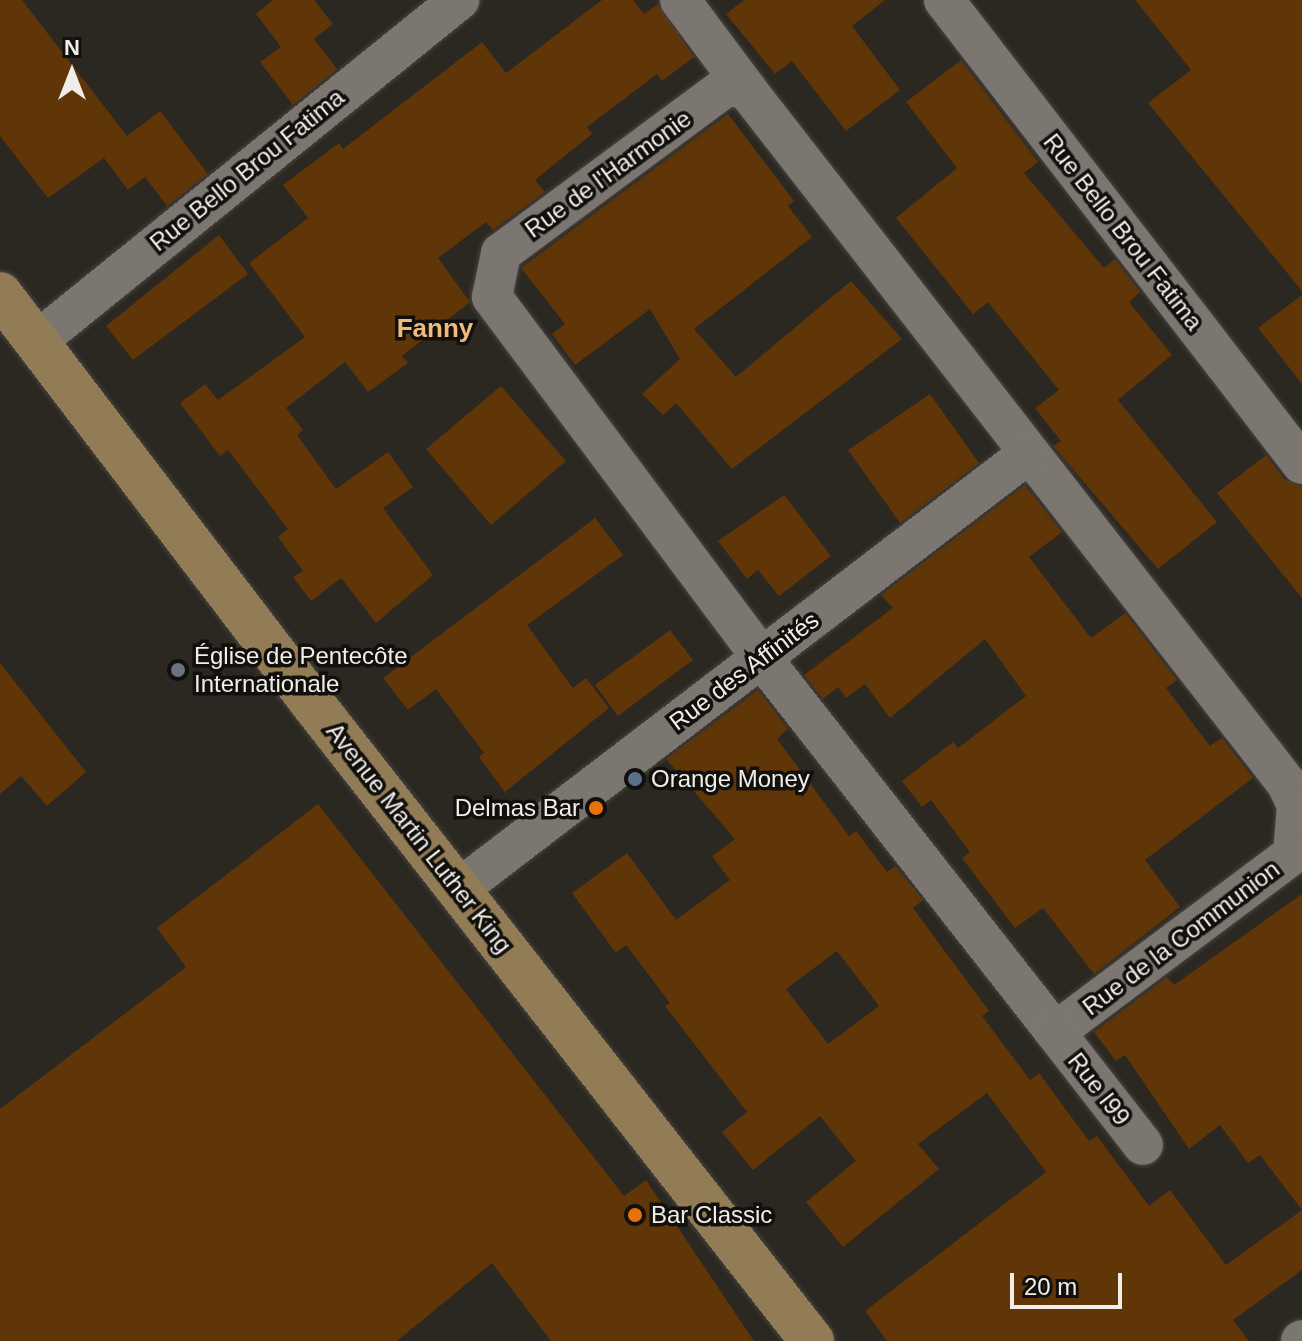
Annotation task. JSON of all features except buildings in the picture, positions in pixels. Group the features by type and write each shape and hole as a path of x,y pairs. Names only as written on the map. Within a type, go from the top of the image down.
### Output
{"street":[{"path":"680,0 1028,454"},
{"name":"Rue Bello Brou Fatima","path":"944,0 1302,464"},
{"name":"Rue Bello Brou Fatima","path":"37,341 446,4"},
{"name":"Rue de l'Harmonie","path":"747,90 728,85 501,253 492,297 762,658"},
{"name":"Avenue Martin Luther King","path":"2,300 37,341 812,1341"},
{"name":"Rue des Affinités","path":"460,888 1028,454"},
{"name":"Rue de la Communion","path":"1028,454 1287,784 1297,805 1300,834 1293,854 1055,1032"},
{"path":"762,658 1055,1032"},
{"name":"Rue I99","path":"1055,1032 1143,1145"}],"place":[{"name":"Église de Pentecôte Internationale","path":"178,670"},
{"name":"Orange Money","path":"635,779"},
{"name":"Delmas Bar","path":"596,808"},
{"name":"Bar Classic","path":"635,1215"}],"district":[{"name":"Fanny","path":"435,329"}]}
